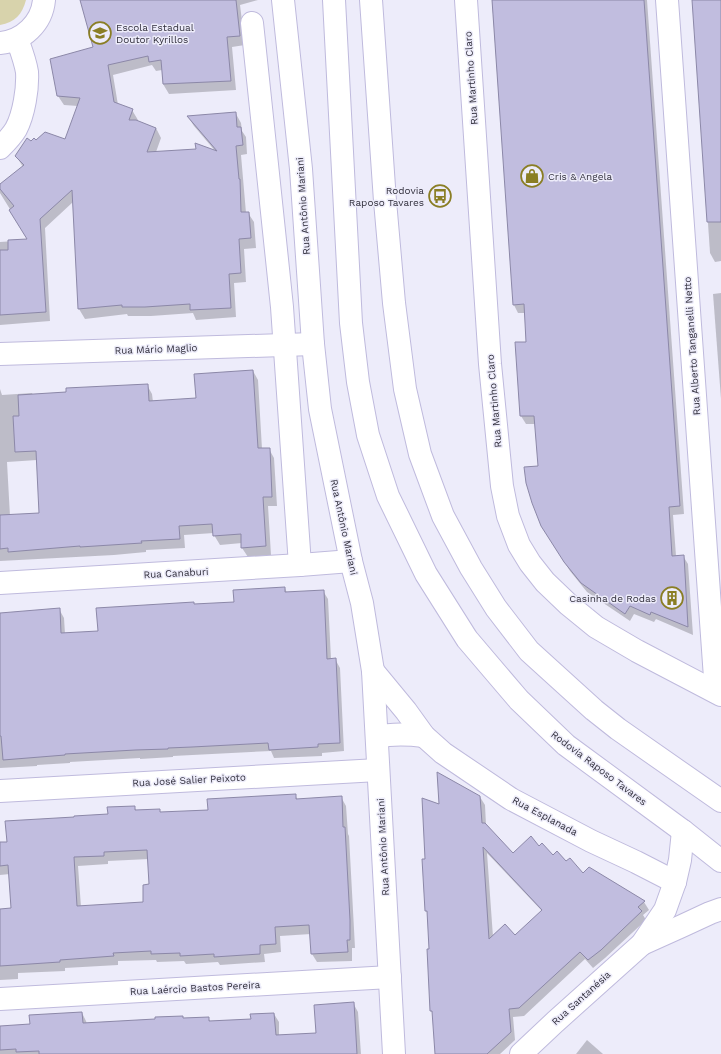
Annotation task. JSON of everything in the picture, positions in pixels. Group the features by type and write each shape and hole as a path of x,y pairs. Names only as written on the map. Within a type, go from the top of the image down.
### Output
{"main road":[{"path":"0,148 9,139 19,122 27,84 27,72 24,60 9,41 30,30 40,17 44,0"},
{"name":"Rua Antônio Mariani","path":"283,0 301,170 313,344 320,409 351,561 362,603 373,671 394,1054"},
{"name":"Rodovia Raposo Tavares","path":"334,0 352,324 358,382 368,435 388,496 426,574 467,638 519,700 566,745 683,831 721,861"},
{"path":"371,0 393,295 405,389 420,454 443,516 470,568 529,651 594,710 618,729 721,801"},
{"name":"Rua Martinho Claro","path":"466,0 490,364 502,486 508,516 519,546 530,563 545,582 568,605 596,627 637,651 718,693"},
{"name":"Rua Alberto Tanganelli Netto","path":"667,0 718,693"},
{"path":"252,23 282,308 300,565"},
{"name":"Rua Mário Maglio","path":"0,354 313,344"},
{"name":"Rua Canaburi","path":"0,583 351,561"},
{"name":"Rua Esplanada","path":"373,671 406,711 424,736 443,753 511,799 591,841 675,882"},
{"path":"377,737 396,734 424,736"},
{"name":"Rua José Salier Peixoto","path":"0,791 378,770"},
{"name":"Rua Santanésia","path":"521,1054 642,944 664,910 675,882 680,860 683,831"},
{"name":"Rua Santanésia","path":"642,944 721,909"},
{"name":"Rua Laércio Bastos Pereira","path":"0,999 390,977"}],"shaded area":[{"path":"0,0 26,0 20,14 14,20 0,25"}],"building":[{"path":"80,0 236,0 240,36 227,37 231,81 163,84 161,60 149,62 148,56 108,65 114,102 133,109 129,120 136,120 156,128 147,152 196,149 195,143 217,151 187,116 236,112 237,127 241,127 243,145 236,146 240,179 241,212 249,212 251,238 239,239 241,273 229,274 231,308 190,310 190,304 145,307 122,307 122,305 78,309 72,190 40,219 46,312 0,315 0,250 8,250 8,240 27,239 9,210 14,206 0,189 0,184 24,165 15,156 27,138 31,141 34,138 36,140 45,132 65,139 80,98 57,96 50,59 93,47"},
{"path":"492,0 644,0 680,506 669,507 672,556 684,555 688,627 651,612 650,615 630,606 625,614 581,583 564,562 541,526 532,503 526,483 524,467 538,466 534,416 520,416 515,342 526,342 524,304 513,305"},
{"path":"692,0 721,0 721,222 707,222"},
{"path":"253,370 258,448 270,448 272,497 263,497 266,546 241,548 241,534 213,536 212,524 179,526 180,539 8,552 8,548 0,549 0,515 39,513 36,451 15,452 13,416 19,416 18,395 66,392 66,388 148,384 149,401 196,398 194,374"},
{"path":"285,587 285,592 324,590 327,659 336,658 340,743 318,744 318,747 269,750 268,743 168,748 65,754 3,760 0,736 0,613 60,608 61,633 98,631 96,608 194,602 194,604 234,602 233,590"},
{"path":"437,772 480,796 482,823 485,823 513,853 531,836 539,846 542,843 553,855 557,851 566,861 570,858 583,873 589,867 645,901 638,907 642,911 601,950 588,960 580,952 519,1008 509,1009 511,1032 487,1054 435,1054 432,1011 430,1011 427,911 425,911 422,859 425,859 422,798 439,804","holes":["483,847 542,910 515,935 505,924 489,939"]},
{"path":"296,794 296,799 342,796 350,920 350,940 347,940 348,952 311,954 309,925 275,927 276,944 260,945 260,954 214,957 214,954 180,956 180,953 151,954 151,951 113,953 114,956 60,960 60,962 0,966 0,909 11,908 8,865 0,866 0,842 7,842 5,821 108,814 107,807 135,806 135,810 160,809 160,812 208,810 207,799","holes":["147,850 149,884 143,885 143,902 77,906 74,857 104,856 104,852"]},
{"path":"354,1002 357,1054 39,1054 39,1051 16,1052 16,1049 0,1050 0,1026 30,1024 29,1015 82,1012 83,1023 183,1016 183,1018 209,1017 209,1021 251,1019 250,1014 274,1013 276,1035 316,1033 314,1005"}],"place":[{"name":"Escola Estadual Doutor Kyrillos","path":"100,33"},
{"name":"Cris & Angela","path":"532,176"},
{"name":"Rodovia Raposo Tavares","path":"440,196"},
{"name":"Casinha de Rodas","path":"672,598"}]}
